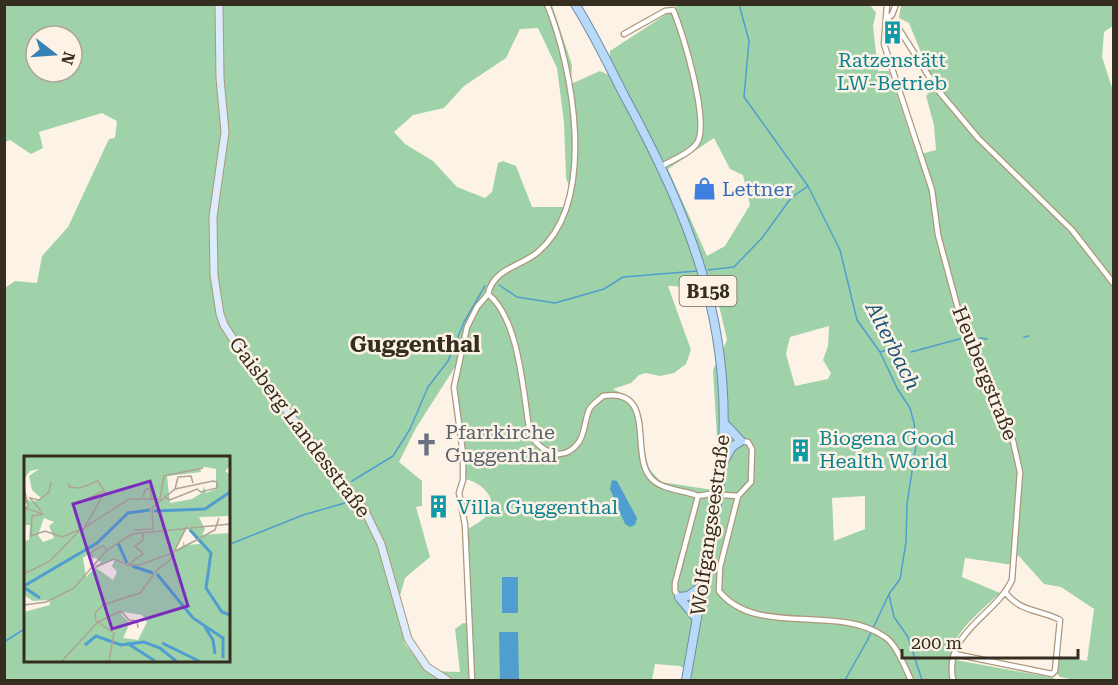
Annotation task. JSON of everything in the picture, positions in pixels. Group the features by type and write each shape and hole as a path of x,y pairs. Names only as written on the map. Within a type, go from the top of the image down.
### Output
{"main road":[{"name":"Gaisberg Landesstraße","path":"219,4 225,132 214,204 213,259 215,291 224,325 365,511 381,544 403,628 417,655 428,667 447,681"},
{"name":"Wolfgangseestraße","path":"575,4 662,166 682,210 705,279 718,343 724,423 723,462 686,681"},
{"path":"723,462 732,447 741,441 724,423"},
{"path":"679,597 688,596 702,586"},
{"path":"679,597 697,619"}],"street":[{"path":"472,681 465,525 459,493 463,480 463,454 454,387 467,327 477,307 488,294 493,279 538,252 555,231 566,209 570,193 576,133 558,31 547,4"},
{"name":"Heubergstraße","path":"887,4 884,44 932,190 938,235 958,309 983,378 1013,441 1020,472 1012,580 1006,593"},
{"path":"896,4 892,15 886,18 897,26 938,89 978,138 1072,230 1113,284"},
{"path":"624,33 665,11 673,10 691,63 698,99 700,138 696,145 662,166"},
{"path":"488,294 494,299 512,332 530,434 538,447 550,454 566,453 580,441 590,408 603,396 621,397 635,408 642,452 650,477 658,484 698,496 710,494 738,496"},
{"path":"741,441 751,444 753,471 749,487 738,496 720,567 719,591 727,601 751,614 864,626 887,638 911,681"},
{"path":"679,597 675,591 675,583 698,496"},
{"path":"953,681 951,672 955,654 960,643 982,614 1006,593 1013,603 1060,620 1055,671 1052,674 955,654"}],"green space":[{"path":"4,5 552,5 572,65 571,84 600,71 609,75 610,51 676,8 675,5 870,5 876,13 873,26 878,71 889,71 917,155 936,150 934,125 926,96 935,87 909,23 899,18 901,5 1113,5 1113,26 1104,32 1102,57 1114,94 1113,680 1076,680 1060,677 1056,672 1058,656 1087,661 1094,609 1061,587 1044,584 1018,555 1013,565 965,558 962,577 1000,593 962,631 952,649 950,659 1054,678 1054,680 691,680 692,673 680,666 655,664 652,680 5,680 5,288 15,281 37,283 42,256 68,227 109,139 115,138 117,121 102,113 39,132 43,148 31,154 10,140 5,142","holes":["538,28 557,68 564,122 566,178 570,188 566,207 532,207 516,166 503,161 498,163 492,192 485,198 457,187 433,161 405,144 394,132 413,115 444,108 464,86 506,58 520,29","714,138 730,169 743,175 750,205 725,246 707,256 668,169","668,286 715,288 727,340 713,370 718,454 713,490 661,482 649,467 640,414 635,405 613,389 631,383 639,375 646,373 660,376 674,373 686,364 691,350","829,326 828,346 823,360 831,373 828,379 795,386 786,354 790,337","455,367 465,479 476,483 486,491 490,496 491,508 486,516 468,529 471,624 463,623 455,629 460,672 427,671 405,644 396,610 405,578 430,557 416,507 422,506 422,481 399,462 416,428","865,496 865,529 834,541 832,498"]}],"water":[{"path":"612,480 617,481 637,518 635,525 630,527 625,524 610,489"},
{"path":"502,577 518,577 518,613 502,613"},
{"path":"499,632 518,632 519,680 500,680"}],"waterway":[{"name":"Alterbach","path":"739,4 749,41 744,97 808,186 840,250 857,320 880,352 897,388 910,408 914,423 916,445 907,504 906,542 900,579 889,594 867,641 845,680"},
{"path":"708,270 734,267 762,238 791,198 808,186"},
{"path":"499,285 517,297 555,303 604,289 623,277 697,271"},
{"path":"352,481 393,456 410,429 428,387 448,361 464,322 485,286"},
{"path":"1024,337 1029,336"},
{"path":"911,352 963,338"},
{"path":"980,338 987,339"},
{"path":"880,352 899,347"},
{"path":"230,544 303,515 345,503 344,494"},
{"path":"889,595 894,617 908,637 922,680"},
{"path":"4,642 24,629"}],"place":[{"name":"Ratzenstätt LW-Betrieb","path":"892,33"},
{"name":"Lettner","path":"704,189"},
{"name":"Pfarrkirche Guggenthal","path":"427,444"},
{"name":"Biogena Good Health World","path":"801,450"},
{"name":"Villa Guggenthal","path":"439,507"}],"district":[{"name":"Guggenthal","path":"415,344"}]}
